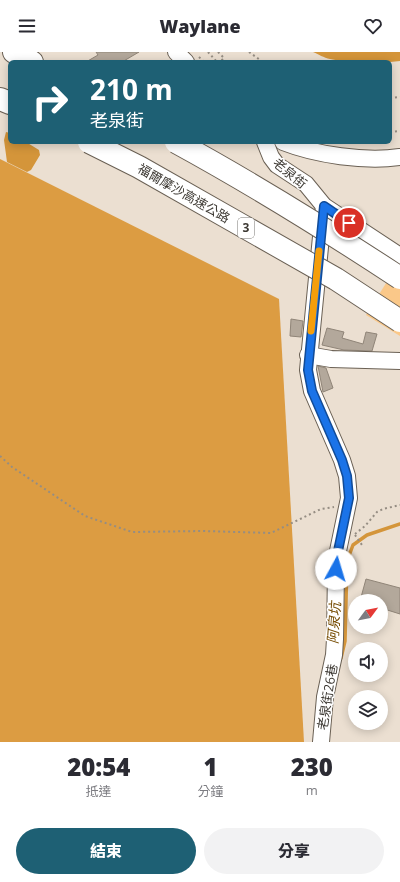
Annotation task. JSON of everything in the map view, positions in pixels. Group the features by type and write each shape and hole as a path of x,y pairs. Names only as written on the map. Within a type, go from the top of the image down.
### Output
{"highway":[{"path":"14,52 28,60"},
{"path":"0,56 9,60"},
{"name":"福爾摩沙高速公路","path":"93,144 139,167 336,279 400,321"},
{"path":"180,144 228,171 345,242 400,278"}],"street":[{"path":"176,52 184,60"},
{"name":"老泉街","path":"266,144 270,157 277,165 306,184 324,206 400,256"},
{"path":"288,144 298,148 342,157 390,159 400,157"},
{"name":"老泉街26巷","path":"321,742 325,697 334,655 336,569 348,532 349,498 347,476 342,460 312,391 308,370 308,355 324,206"},
{"path":"308,355 331,358 400,361"}],"path":[{"path":"208,52 216,60"},
{"path":"218,52 224,58 221,60"},
{"path":"249,52 259,60"},
{"path":"0,456 12,467 85,516 132,532 271,532 321,509 336,506 332,518 362,545"},
{"path":"348,532 365,526 377,512 400,505"}],"shaded area":[{"path":"313,52 400,52 400,61 392,62 392,60 335,60 323,57"},
{"path":"6,132 8,132 8,144 29,144 39,150 40,155 31,170 27,172 7,162 4,140"},
{"path":"0,159 279,299 304,742 0,742"},
{"path":"400,261 400,336 366,315"}],"building":[{"path":"96,52 139,52 125,60 89,60 98,55"},
{"path":"291,319 303,321 301,337 290,336"},
{"path":"327,328 344,332 342,338 363,344 366,332 377,334 372,351 344,350 322,345"},
{"path":"318,366 326,368 333,388 323,392"},
{"path":"366,579 400,588 400,614 388,610 388,594 362,594"}],"waterway":[{"name":"阿泉坑","path":"341,658 345,641 347,561 353,545 367,535 400,524"}],"slow traffic":[{"path":"311,331 319,251"}],"route":[{"path":"336,569 338,551 349,498 347,476 342,460 312,391 308,370 308,355 324,206 349,223"}]}
